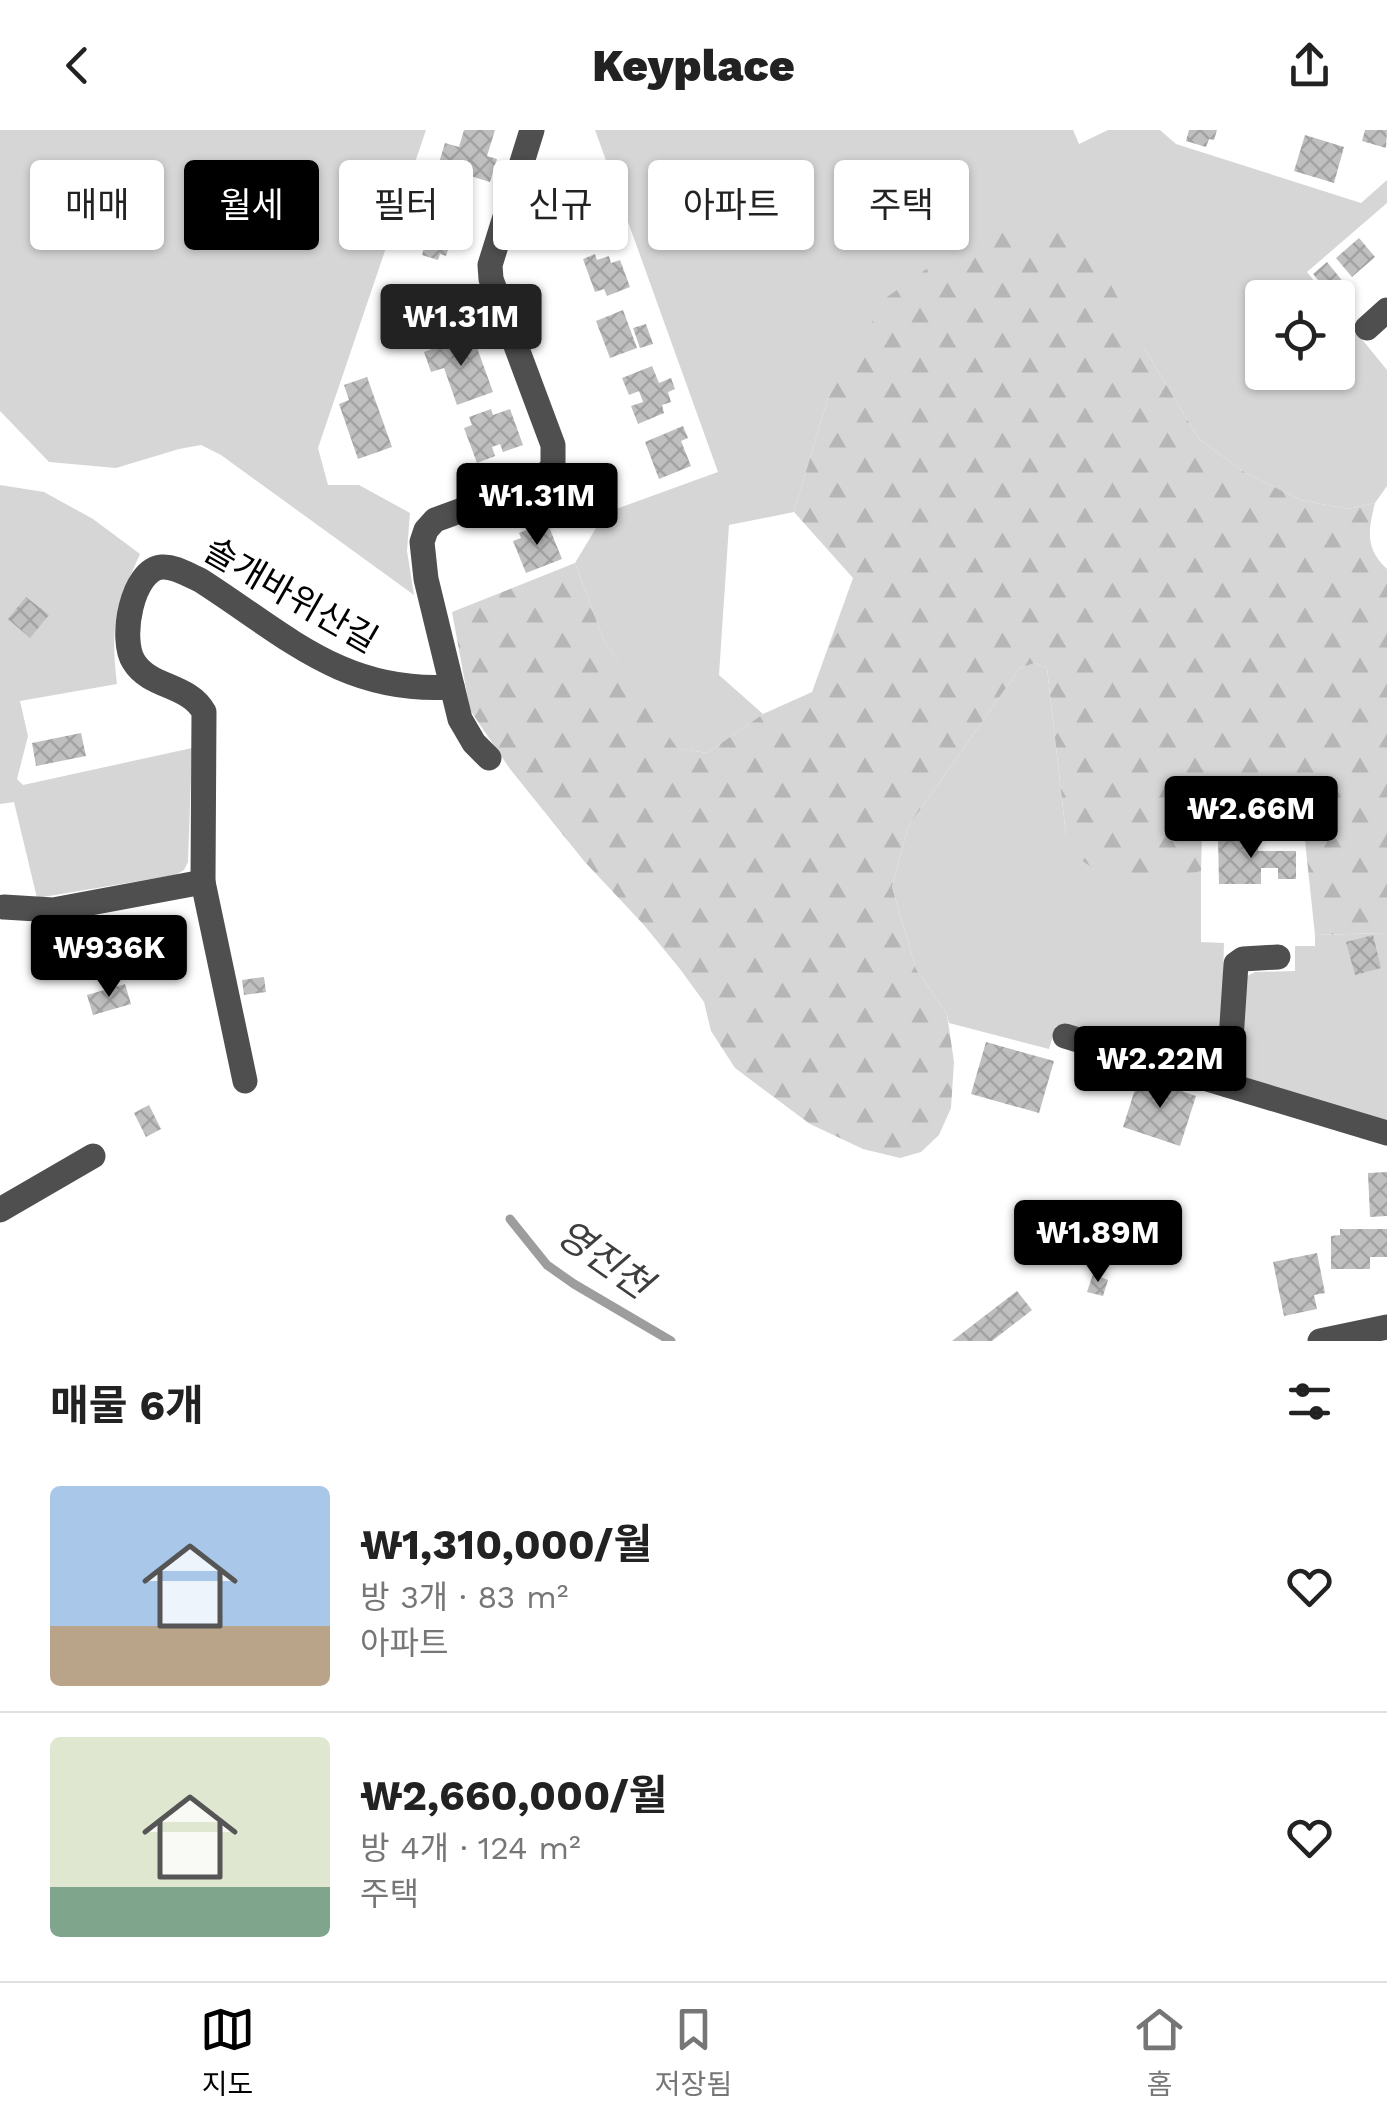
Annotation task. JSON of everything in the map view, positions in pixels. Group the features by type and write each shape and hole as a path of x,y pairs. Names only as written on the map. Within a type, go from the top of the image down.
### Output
{"lane":[{"name":"솔개바위산길","path":"490,758 466,731 452,688 422,557 426,530 447,515 536,483 547,476 555,457 491,279 490,265 532,130"},
{"name":"솔개바위산길","path":"246,1082 203,882 204,712 191,696 146,674 134,664 128,649 133,602 149,571 174,568 200,580 348,674 402,688 452,688"},
{"path":"4,908 53,910 203,882"},
{"path":"1228,1085 1236,964 1243,959 1278,956"},
{"path":"1065,1036 1387,1132"},
{"path":"0,1210 93,1156"},
{"path":"1320,1341 1387,1327"}],"green space":[{"path":"0,130 426,130 416,160 339,160 339,250 385,250 318,448 328,485 359,485 410,513 407,551 414,595 221,455 201,445 116,468 49,462 0,411"},
{"path":"595,130 1073,130 1079,144 1108,130 1160,130 1176,144 1361,203 1387,180 1387,203 1307,272 1313,280 1245,280 1245,390 1355,390 1355,331 1387,370 1387,486 1375,503 1348,509 1301,500 1244,472 1199,439 1144,348 829,394 794,512 729,525 719,675 763,714 707,753 676,748 604,641 575,563 605,513 718,472 628,222 628,160 606,160"},
{"path":"1014,229 1059,230 1091,247 1144,348 1199,439 1244,472 1301,500 1348,509 1375,503 1370,539 1375,554 1387,569 1387,933 1315,935 1301,803 1203,797 1201,871 1143,884 1109,879 1081,860 1066,835 1047,668 1035,663 1020,668 908,827 892,887 916,969 947,1014 954,1062 951,1108 939,1135 921,1152 900,1158 863,1149 810,1124 735,1068 711,1031 704,1002 680,969 584,861 510,769 470,710 452,612 575,563 604,641 677,748 707,753 763,714 812,692 853,578 794,512 829,394 887,297 953,250 969,250 969,241"},
{"path":"0,485 44,492 93,519 140,554 117,616 117,684 20,701 28,736 17,779 23,785 192,748 188,862 175,875 37,898 14,802 0,804"},
{"path":"1035,663 1047,668 1066,835 1189,871 1201,871 1201,942 1224,943 1220,1074 1056,1026 1049,1049 949,1023 916,969 892,887 908,827 1020,668"},
{"path":"1387,933 1387,1127 1244,1080 1243,986 1247,976 1255,972 1295,971 1295,946 1315,946 1315,935"}],"building":[{"path":"464,130 495,130 487,156 497,159 493,160 490,182 473,177 473,160 440,160 445,143 459,147"},
{"path":"1189,130 1217,130 1206,147 1186,141"},
{"path":"1365,130 1387,130 1386,148 1362,141"},
{"path":"1305,135 1344,147 1334,183 1294,171"},
{"path":"1359,238 1375,257 1352,277 1336,258"},
{"path":"423,250 448,250 438,260 422,255"},
{"path":"595,254 597,260 609,256 611,263 620,260 630,287 607,296 604,289 595,292 583,259"},
{"path":"1327,262 1342,280 1318,280 1313,274"},
{"path":"440,286 448,309 443,311 448,324 429,331 425,320 409,325 395,295 419,287 421,292"},
{"path":"623,310 637,348 610,358 596,321"},
{"path":"646,324 653,344 640,348 633,328"},
{"path":"472,334 493,392 457,405 444,368 431,372 424,352"},
{"path":"652,366 659,383 671,378 675,389 668,392 671,402 662,405 664,413 638,424 631,406 643,402 639,391 629,395 622,378"},
{"path":"367,377 392,447 358,459 339,404 349,400 344,385"},
{"path":"491,409 493,415 510,409 523,445 503,452 500,444 492,447 495,456 477,463 464,428 472,425 469,417"},
{"path":"683,426 688,438 681,441 691,466 659,479 645,442"},
{"path":"547,522 562,559 526,573 513,541 521,538 519,533"},
{"path":"26,597 49,615 30,638 8,619"},
{"path":"81,733 86,756 36,766 32,743"},
{"path":"1218,837 1258,837 1258,851 1296,851 1296,879 1278,879 1278,868 1261,868 1261,884 1219,884"},
{"path":"1373,935 1381,968 1355,975 1346,942"},
{"path":"264,977 266,992 244,995 242,980"},
{"path":"125,984 131,1004 93,1015 87,995"},
{"path":"986,1042 1054,1061 1039,1113 971,1094"},
{"path":"1139,1077 1196,1096 1180,1146 1123,1127"},
{"path":"149,1105 161,1129 146,1137 134,1113"},
{"path":"1387,1172 1387,1216 1370,1217 1368,1173"},
{"path":"1340,1229 1387,1229 1387,1257 1370,1257 1370,1269 1331,1269 1331,1236 1340,1235"},
{"path":"1317,1253 1325,1293 1314,1295 1317,1309 1284,1316 1273,1262"},
{"path":"1093,1274 1108,1280 1103,1296 1087,1292"},
{"path":"1017,1291 1032,1310 992,1341 952,1341"}],"waterway":[{"name":"영진천","path":"510,1219 547,1265 671,1341"}]}
